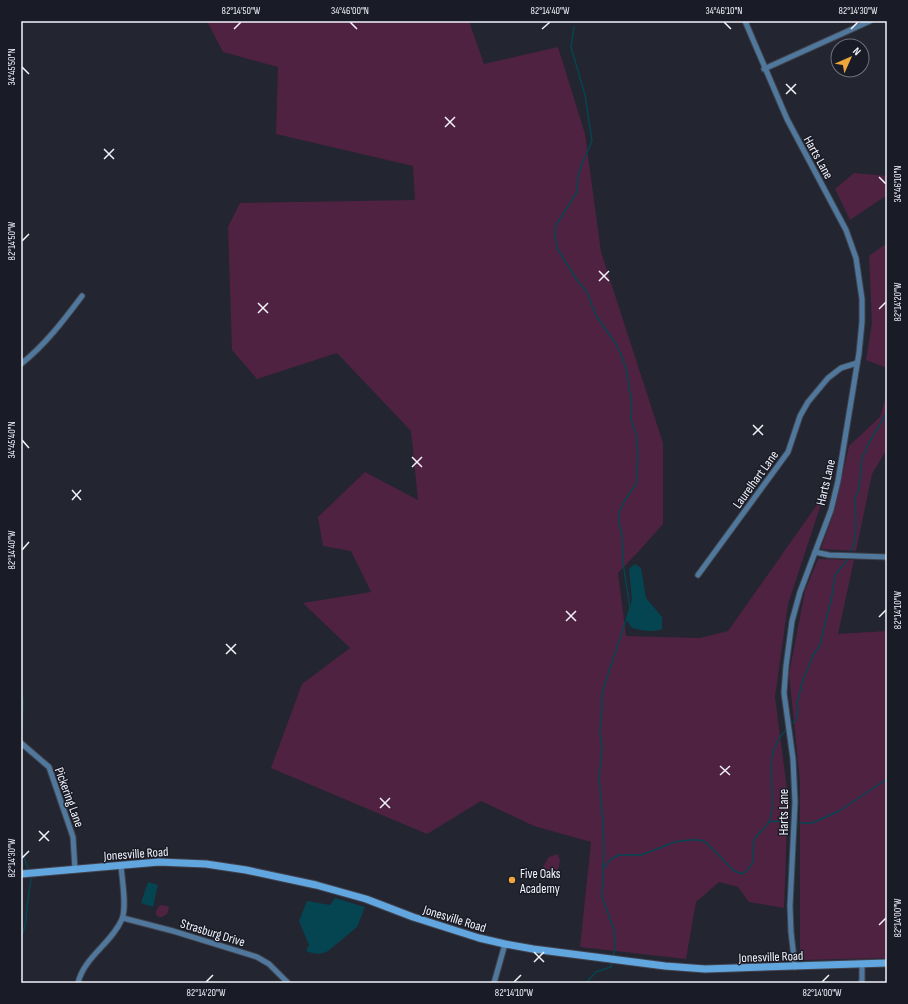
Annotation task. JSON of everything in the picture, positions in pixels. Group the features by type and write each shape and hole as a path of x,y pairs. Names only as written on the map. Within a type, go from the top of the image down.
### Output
{"street":[{"name":"Harts Lane","path":"745,21 764,69 787,119 838,214 852,246 859,271 862,299 862,322 857,363 838,481 831,510 795,608 784,682 785,708 793,759 795,823 790,906 795,967"},
{"path":"764,69 870,21"},
{"path":"21,364 33,354 64,320 82,296"},
{"name":"Laurelhart Lane","path":"698,575 788,452 800,416 808,402 828,378 840,368 857,363"},
{"path":"815,552 829,555 887,557"},
{"name":"Pickering Lane","path":"21,743 49,767 73,837 76,870"},
{"name":"Jonesville Road","path":"21,874 159,862 185,862 272,875 350,894 441,927 505,944 604,958 705,969 887,963"},
{"path":"78,983 88,962 112,937 123,918 124,899 121,866"},
{"name":"Strasburg Drive","path":"123,918 173,931 257,957 269,964 288,983"},
{"path":"494,983 505,944"},
{"path":"862,964 863,982"}],"shaded area":[{"path":"207,21 469,21 484,64 558,47 585,134 601,252 663,443 663,524 618,573 626,636 700,638 728,631 824,495 788,604 775,697 788,797 784,908 749,902 738,887 719,882 696,902 686,959 580,947 591,842 534,826 481,801 427,834 271,768 302,684 350,648 303,603 371,592 351,551 323,546 318,517 365,472 418,500 411,431 337,353 257,379 232,350 228,227 240,203 415,200 413,166 276,134 278,67 223,52"},
{"path":"854,173 887,176 887,195 850,220 835,189"},
{"path":"887,243 887,368 866,360 872,323 869,256"},
{"path":"887,393 887,449 872,474 856,551 821,549 835,509 849,446 880,417"},
{"path":"818,559 854,560 838,634 887,631 887,958 800,960 800,780 789,674 805,591"},
{"path":"558,854 560,861 557,875 541,870 549,857"},
{"path":"160,905 167,906 169,908 167,914 162,917 158,917 156,911"}],"water":[{"path":"635,564 641,568 646,598 662,617 662,629 651,631 632,628 626,619 632,600 629,569"},
{"path":"148,882 158,885 153,907 141,903"},
{"path":"335,898 365,907 357,927 328,951 317,954 306,951 309,945 299,921 307,901 330,905"}],"waterway":[{"path":"574,27 571,47 585,95 592,141 581,166 577,192 556,225 555,236 557,248 577,280 587,292 597,317 616,344 621,354 629,385 632,407 631,419 636,433 638,456 636,484 619,512 619,523 622,534 623,563 630,608 602,693 600,732 602,749 599,779 604,849 602,897 614,930 615,949 613,956"},
{"path":"851,551 854,544 856,529 855,498 859,489 862,458 887,412"},
{"path":"793,723 796,720 798,709 797,703 803,680 813,655 820,645 832,596 835,575 847,560"},
{"path":"21,681 23,702 22,731"},
{"path":"604,868 611,859 619,855 641,855 675,842 700,840 707,843 734,871 743,874 748,870 753,862 753,847 755,838 767,825 771,816 773,800 771,769 772,759 778,740 785,731"},
{"path":"800,823 812,823 839,811 887,779"},
{"path":"769,822 777,821 790,824"},
{"path":"21,850 28,868"},
{"path":"21,940 26,921 31,879"},
{"path":"586,983 596,972 611,967 612,962"}],"place":[{"name":"Five Oaks Academy","path":"512,880"}]}
